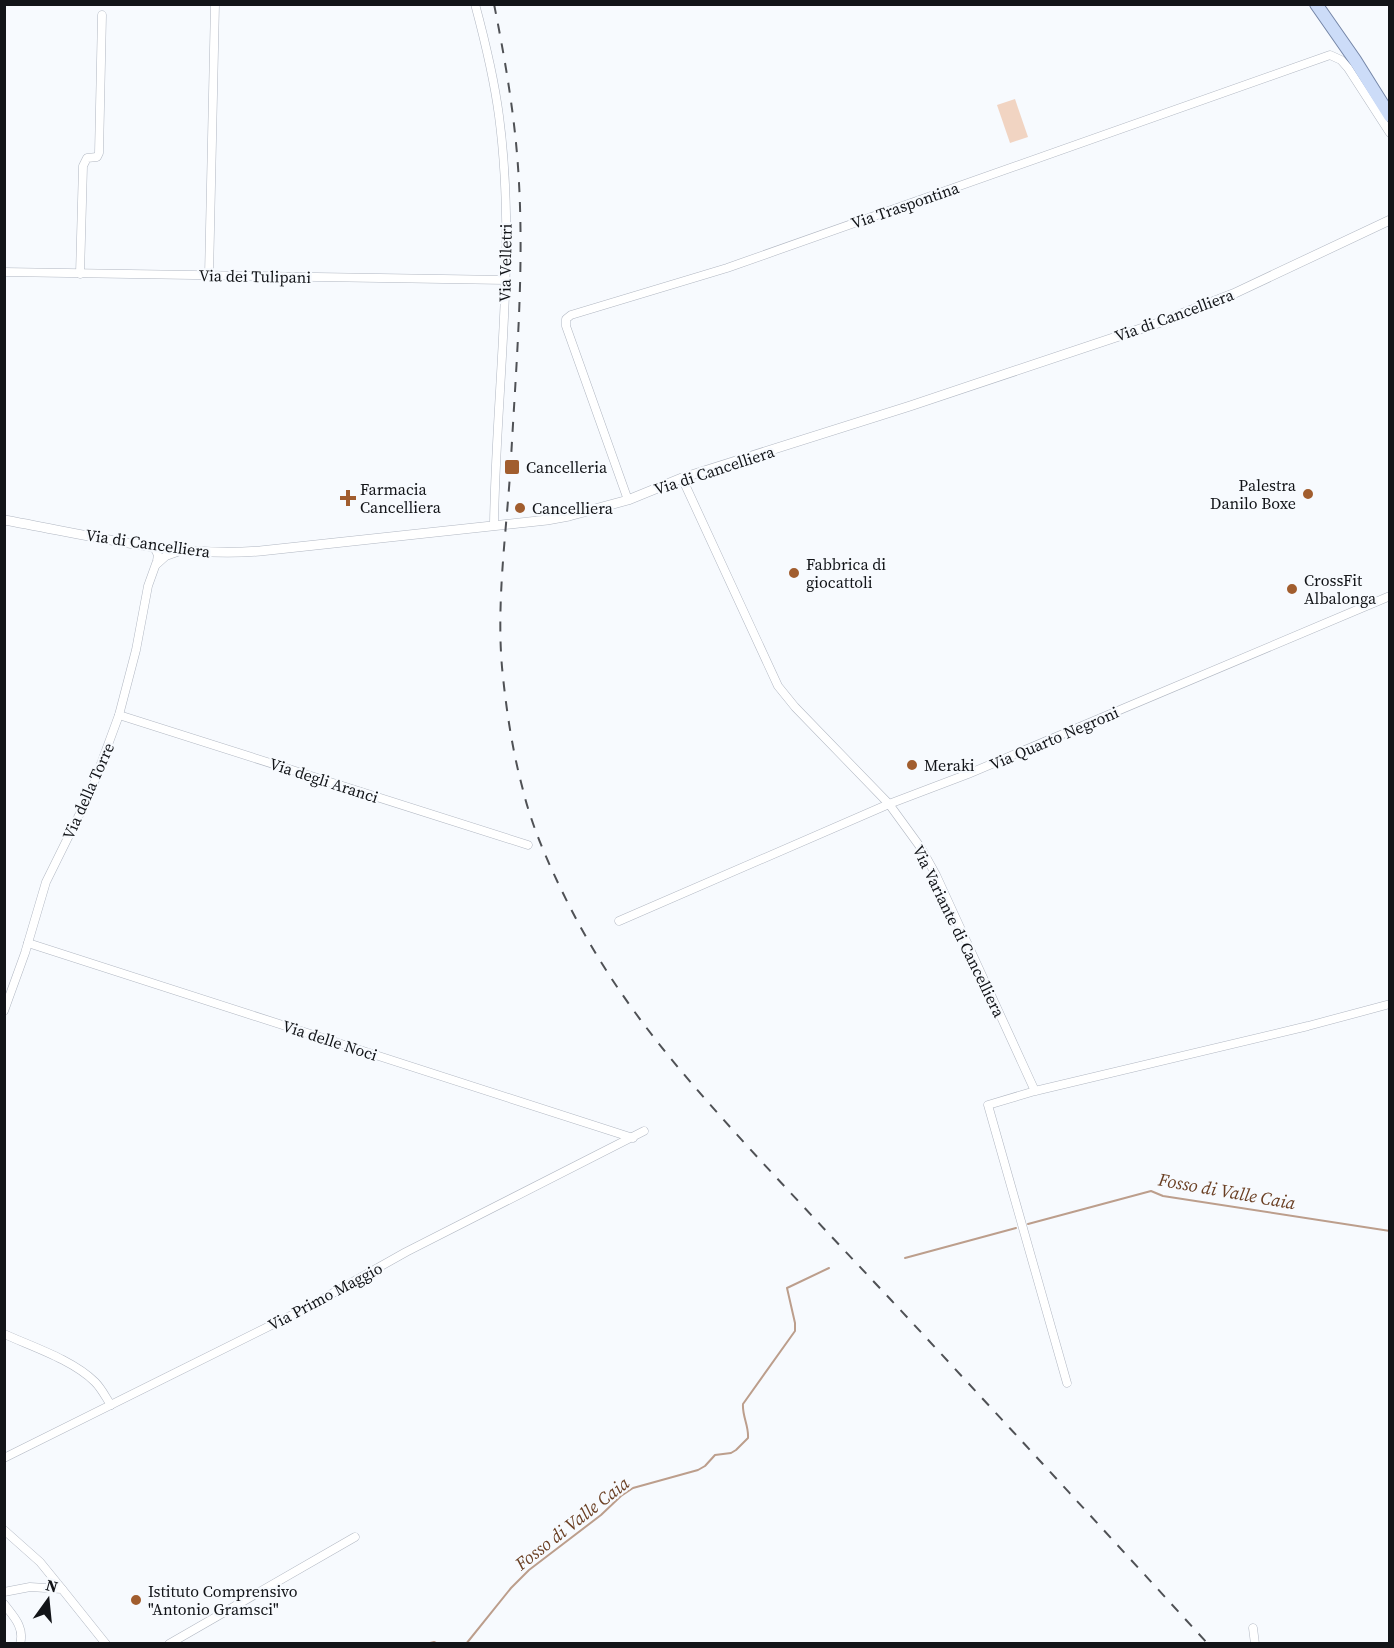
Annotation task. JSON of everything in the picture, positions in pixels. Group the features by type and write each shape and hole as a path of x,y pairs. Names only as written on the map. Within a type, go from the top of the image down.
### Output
{"main road":[{"path":"1316,4 1355,60 1389,116"}],"street":[{"path":"209,275 215,4"},
{"name":"Via Velletri","path":"475,4 493,80 501,131 505,196 506,280 494,524"},
{"path":"80,274 83,166 87,158 97,157 99,153 102,15"},
{"name":"Via Traspontina","path":"628,500 566,326 566,319 571,315 728,268 1325,56 1334,55 1344,63 1389,133"},
{"name":"Via di Cancelliera","path":"4,520 154,547 214,554 260,551 569,516 628,500 682,478 1136,331 1233,294 1389,220"},
{"name":"Via dei Tulipani","path":"4,272 506,280"},
{"name":"Via Variante di Cancelliera","path":"682,478 778,686 795,707 889,804 932,866 1035,1091"},
{"name":"Via della Torre","path":"4,1011 46,882 91,791 120,715 136,650 148,586 158,557 154,547"},
{"path":"156,566 166,556 180,551"},
{"name":"Via Quarto Negroni","path":"619,921 889,804 968,774 1389,596"},
{"name":"Via degli Aranci","path":"120,715 528,845"},
{"name":"Via delle Noci","path":"28,943 633,1138"},
{"path":"1067,1383 988,1105 1035,1091 1389,1004"},
{"name":"Via Primo Maggio","path":"4,1458 310,1306 406,1252 644,1131"},
{"path":"4,1334 85,1374 99,1386 111,1405"},
{"path":"4,1530 40,1562 106,1644"},
{"path":"170,1644 355,1537"},
{"path":"4,1592 30,1587 62,1588"},
{"path":"4,1604 20,1627 22,1635 20,1644"},
{"path":"1253,1628 1255,1644"}],"shaded area":[{"path":"1015,99 1028,137 1010,143 997,105"}],"waterway":[{"name":"Fosso di Valle Caia","path":"1028,1224 1151,1191 1163,1196 1390,1231"},
{"name":"Fosso di Valle Caia","path":"905,1258 1016,1228"},
{"name":"Fosso di Valle Caia","path":"466,1644 511,1588 529,1570 601,1515 621,1496 633,1488 698,1470 715,1455 736,1450 748,1438 743,1404 795,1331 787,1288 829,1268"},
{"name":"Fosso di Valle Caia","path":"426,1644 434,1642 438,1644"}],"railway":[{"path":"494,4 513,116 518,161 521,252 511,459 501,596 501,650 506,705 516,762 530,815 549,863 579,925 621,993 694,1086 1208,1644"}],"place":[{"name":"Cancelleria","path":"512,467"},
{"name":"Palestra Danilo Boxe","path":"1308,494"},
{"name":"Farmacia Cancelliera","path":"348,498"},
{"name":"Cancelliera","path":"520,508"},
{"name":"Fabbrica di giocattoli","path":"794,573"},
{"name":"CrossFit Albalonga","path":"1292,589"},
{"name":"Meraki","path":"912,765"},
{"name":"Istituto Comprensivo \"Antonio Gramsci\"","path":"136,1600"}]}
